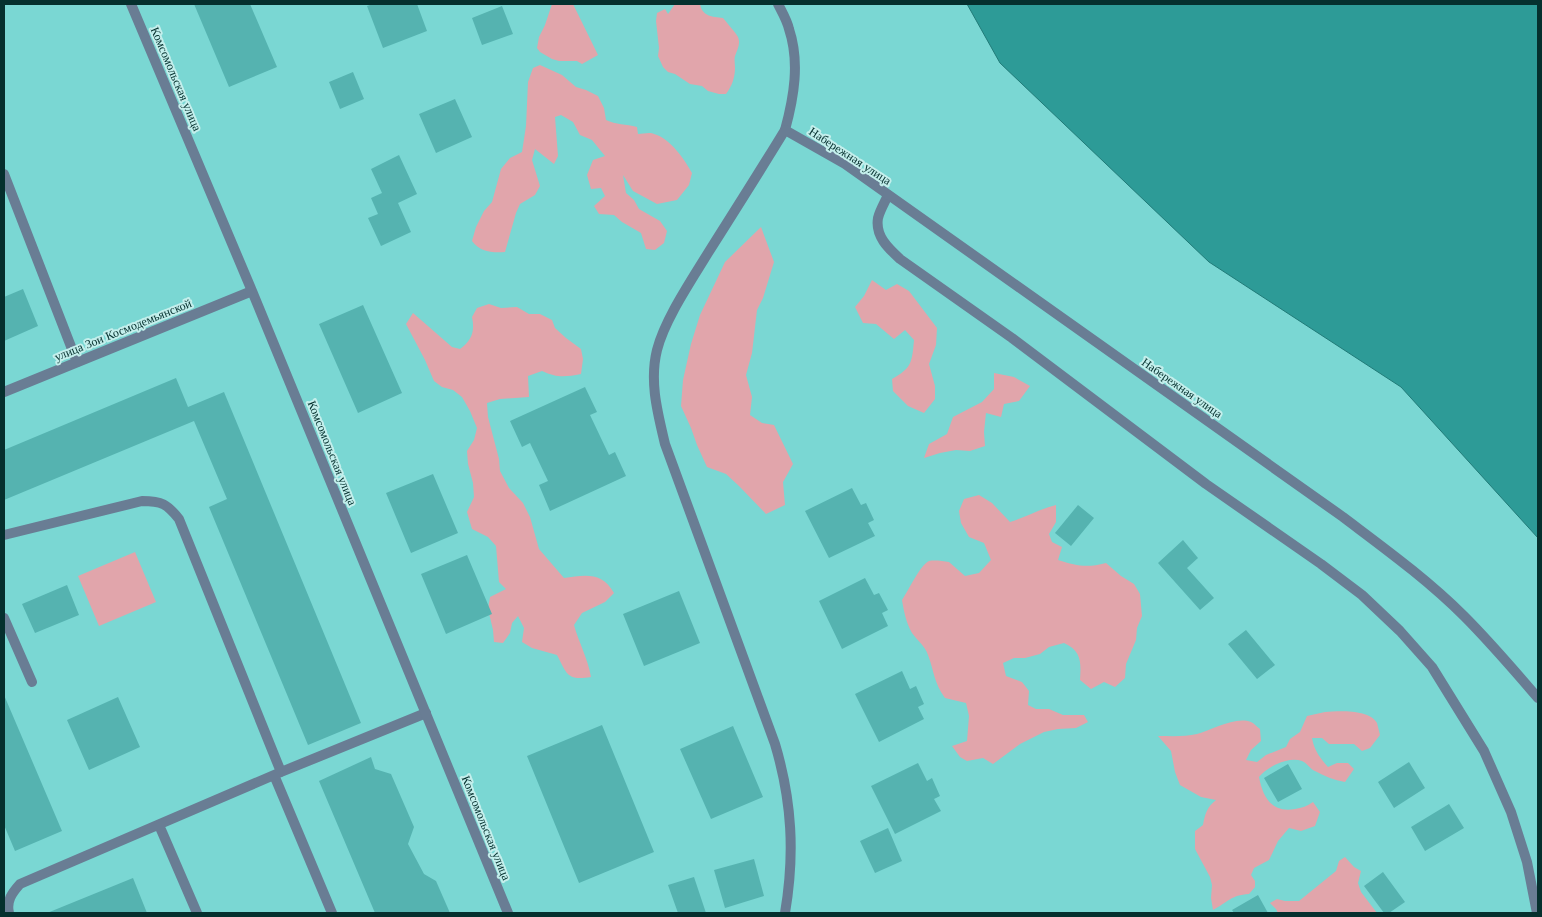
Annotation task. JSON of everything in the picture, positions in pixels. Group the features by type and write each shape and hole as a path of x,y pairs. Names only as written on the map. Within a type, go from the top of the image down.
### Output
{"street":[{"name":"Комсомольская улица","path":"131,4 252,291 508,913"},
{"path":"778,4 789,29 795,58 792,101 785,130 664,328 657,351 654,376 656,402 665,444 768,725 783,771 789,804 791,847 785,913"},
{"name":"Набережная улица","path":"785,130 845,164 1401,560 1464,615 1538,698"},
{"path":"4,174 77,362"},
{"path":"888,195 878,218 879,235 886,246 900,259 1012,338 1206,484 1321,564 1362,595 1400,631 1432,667 1484,751 1511,812 1527,862 1537,913"},
{"name":"улица Зои Космодемьянской","path":"4,392 252,291"},
{"path":"4,535 142,501 156,501 168,506 178,519 332,913"},
{"path":"4,618 32,682"},
{"path":"9,913 10,896 20,884 426,713"},
{"path":"159,825 197,913"}],"shaded area":[{"path":"552,4 573,4 598,55 582,64 577,61 552,59 540,52 537,48 539,37"},
{"path":"675,4 700,4 705,13 723,18 738,37 739,45 735,58 734,75 726,94 708,91 702,86 690,84 675,74 668,72 663,67 658,56 657,13 665,9 668,14"},
{"path":"967,4 1538,4 1538,538 1401,387 1209,262 1000,63"},
{"path":"540,65 562,75 576,87 598,96 604,108 606,120 637,127 638,134 652,133 666,140 689,168 692,173 689,185 677,200 657,204 633,191 623,175 626,193 634,200 639,209 660,221 667,231 664,243 655,250 646,249 641,233 614,215 599,214 594,206 605,196 601,188 591,189 587,175 593,160 605,156 592,140 580,135 573,122 561,115 555,117 558,156 554,164 535,149 532,160 540,186 535,195 520,204 505,252 487,251 479,248 472,241 484,211 492,202 501,169 510,158 522,152 526,126 528,82 533,68"},
{"path":"761,227 774,262 763,298 757,310 752,353 746,375 752,397 750,415 762,423 774,425 793,464 783,482 785,505 766,514 726,474 707,467 681,406 683,380 700,315 725,262"},
{"path":"872,280 886,290 897,284 909,291 937,328 936,345 929,364 935,386 935,399 924,413 908,406 893,391 892,379 904,371 910,364 914,340 905,330 894,339 876,324 863,323 855,307 864,296"},
{"path":"489,304 501,308 517,307 529,314 540,314 552,320 555,328 581,349 583,359 581,374 561,376 542,371 528,376 529,397 500,399 487,403 488,417 499,459 500,471 509,488 523,503 530,517 539,549 564,578 592,576 604,581 614,593 605,602 582,613 574,625 591,677 572,677 566,671 557,655 532,648 522,642 524,628 518,616 512,623 510,633 503,643 494,642 488,609 490,597 506,589 499,582 496,546 488,537 472,529 467,512 474,497 467,451 474,440 477,428 462,397 453,390 442,387 434,381 406,324 413,313 452,347 460,349 472,335 472,317 477,308"},
{"path":"994,373 1014,377 1030,386 1019,401 1004,404 1001,417 986,413 985,446 970,451 956,450 924,458 929,444 947,434 953,417 982,402 994,389"},
{"path":"979,495 992,503 1010,522 1056,505 1056,522 1049,534 1052,542 1062,547 1058,560 1082,566 1106,563 1134,584 1140,594 1142,616 1137,628 1136,640 1126,664 1125,678 1115,687 1104,682 1091,689 1080,680 1079,658 1070,646 1064,643 1049,647 1040,654 1025,658 1014,658 1003,663 1006,676 1022,682 1029,691 1028,705 1036,709 1049,709 1063,715 1084,715 1088,722 1076,728 1044,732 1020,744 993,764 983,758 967,761 960,757 952,746 967,741 969,716 966,703 945,698 941,693 927,652 908,625 902,600 918,572 929,561 949,562 965,576 979,573 991,560 984,543 969,537 961,523 959,511 964,499"},
{"path":"135,552 156,602 99,626 78,576"},
{"path":"1325,712 1353,712 1367,715 1377,723 1380,735 1370,748 1362,751 1354,744 1329,744 1322,738 1312,738 1318,754 1328,767 1337,763 1348,763 1354,769 1345,782 1322,775 1304,762 1296,760 1278,763 1259,777 1266,797 1280,809 1295,809 1313,802 1320,812 1315,826 1301,831 1289,828 1278,841 1269,860 1254,868 1251,875 1255,881 1255,887 1249,894 1234,897 1213,910 1211,898 1212,885 1210,877 1195,849 1195,831 1203,825 1210,805 1216,800 1201,797 1180,785 1175,772 1171,751 1158,736 1192,735 1231,722 1251,722 1260,729 1261,741 1251,750 1246,760 1257,762 1266,755 1286,747 1290,739 1300,732 1307,716"},
{"path":"1345,857 1354,867 1361,871 1358,883 1361,892 1377,913 1278,913 1270,903 1277,899 1299,901 1336,871 1339,861"}],"building":[{"path":"194,4 250,4 277,67 229,87"},
{"path":"373,4 417,4 427,31 383,48 367,6"},
{"path":"502,6 513,34 482,45 472,18"},
{"path":"353,72 364,99 340,109 329,82"},
{"path":"455,99 472,137 436,153 419,114"},
{"path":"399,155 417,194 398,203 411,232 381,246 368,218 378,214 371,198 382,193 371,169"},
{"path":"23,289 38,326 4,341 4,297"},
{"path":"363,305 402,393 358,413 319,324"},
{"path":"176,378 188,407 224,392 361,723 308,745 209,507 227,499 194,421 4,500 4,450"},
{"path":"585,387 597,412 590,415 609,455 615,452 626,476 550,511 539,485 548,481 530,443 522,447 510,421"},
{"path":"433,474 458,533 411,553 386,493"},
{"path":"852,488 861,505 866,503 874,520 868,523 875,536 829,558 805,511"},
{"path":"1078,505 1094,518 1071,546 1055,533"},
{"path":"1183,540 1198,558 1187,568 1214,598 1200,610 1158,563"},
{"path":"467,555 492,614 446,634 421,574"},
{"path":"865,578 874,595 879,593 888,610 882,613 888,626 842,649 819,601"},
{"path":"67,585 79,615 35,633 22,604"},
{"path":"679,591 700,643 644,666 623,614"},
{"path":"1246,630 1275,665 1257,679 1228,644"},
{"path":"902,671 910,689 916,686 924,704 918,707 924,719 879,742 855,694"},
{"path":"4,695 62,831 15,851 4,825"},
{"path":"118,697 140,747 89,770 67,720"},
{"path":"602,725 654,852 579,883 527,756"},
{"path":"733,726 763,797 711,819 680,749"},
{"path":"371,757 375,769 391,774 414,827 408,844 424,874 436,881 450,913 375,913 319,781"},
{"path":"1409,762 1425,788 1394,808 1378,782"},
{"path":"918,763 927,781 932,778 940,796 934,799 941,811 895,834 871,786"},
{"path":"1288,764 1302,789 1278,802 1264,778"},
{"path":"1449,804 1464,828 1425,851 1411,827"},
{"path":"888,828 902,861 875,873 860,841"},
{"path":"754,859 764,896 725,908 714,870"},
{"path":"1383,872 1405,902 1389,913 1384,913 1364,886"},
{"path":"694,877 706,913 678,913 668,885"},
{"path":"133,878 147,913 47,913"},
{"path":"1258,895 1268,913 1234,913 1232,910"}]}
